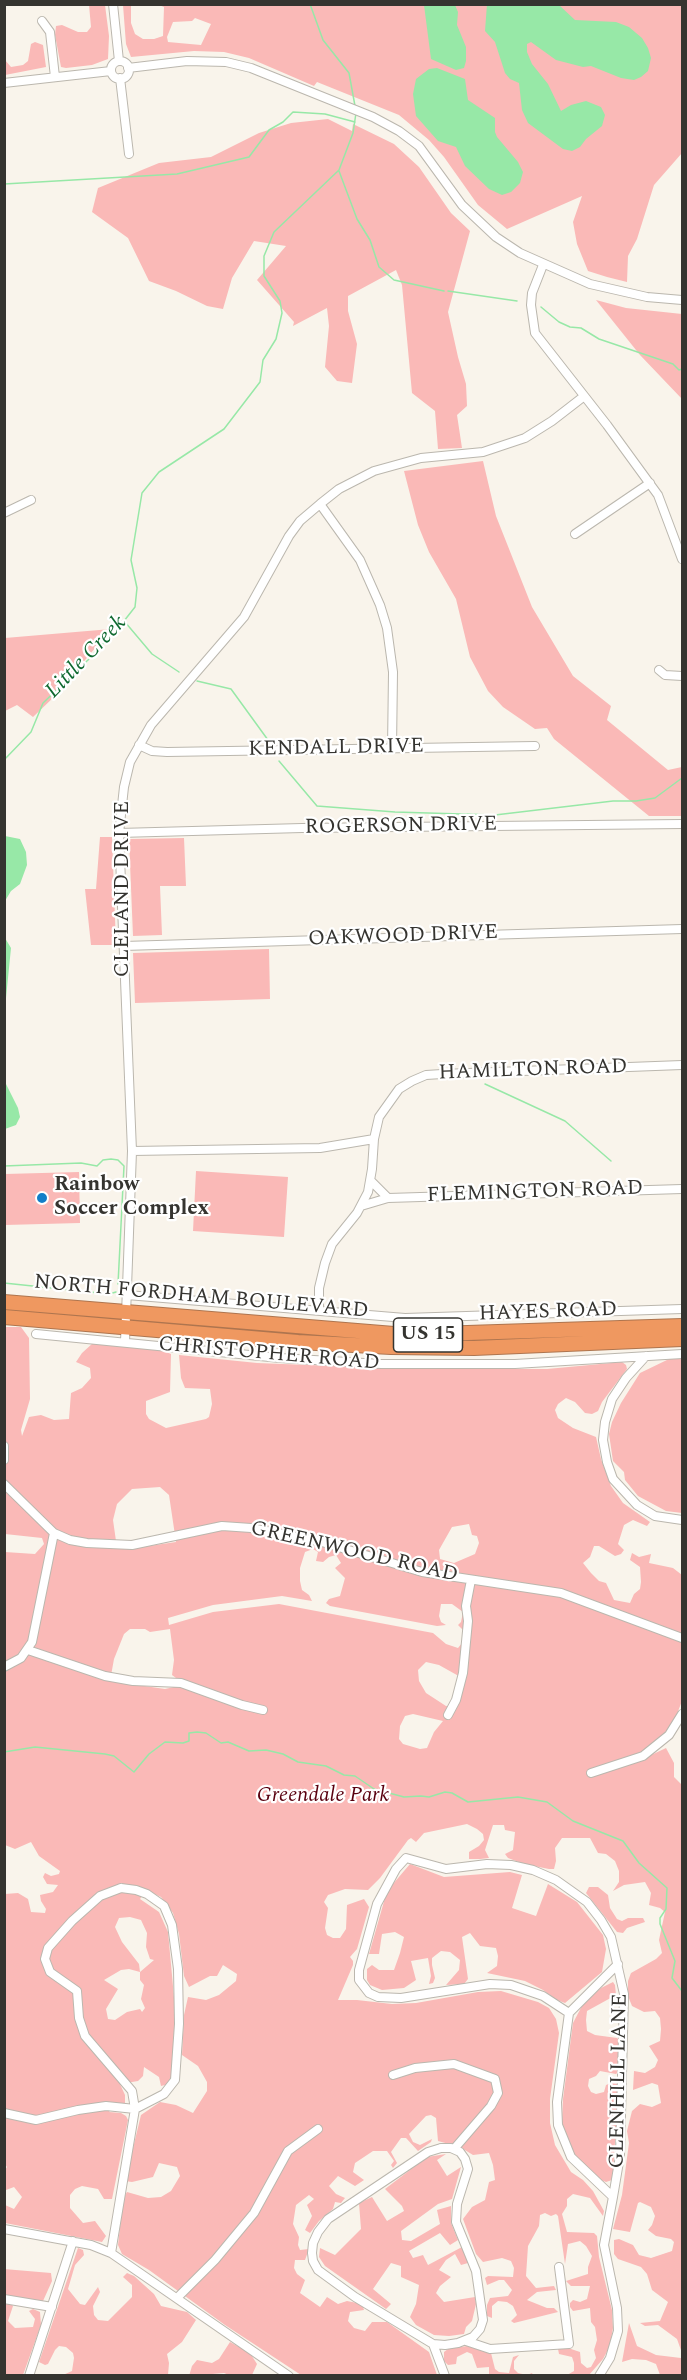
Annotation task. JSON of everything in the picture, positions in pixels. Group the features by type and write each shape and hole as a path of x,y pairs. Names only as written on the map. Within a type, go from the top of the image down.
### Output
{"highway":[{"name":"NORTH FORDHAM BOULEVARD","path":"4,1302 126,1320 345,1345 470,1348 682,1339"},
{"name":"NORTH FORDHAM BOULEVARD","path":"4,1317 126,1320 378,1334 500,1333 682,1326"},
{"path":"470,1348 471,1343 475,1340 500,1333"},
{"path":"643,1341 648,1336 682,1333"}],"street":[{"path":"113,4 119,61"},
{"path":"42,21 50,32 55,77"},
{"path":"119,61 125,63 128,68 126,75 120,78 114,76 111,71 112,65 119,61"},
{"path":"128,68 187,61 226,62 251,68 373,117 399,131 419,146 462,205 478,221 520,253 590,284 647,297 682,300"},
{"path":"4,83 111,71"},
{"path":"120,78 129,154"},
{"path":"543,265 532,293 531,305 535,333 658,495 682,559"},
{"name":"CLELAND DRIVE","path":"125,1342 132,1151 119,833 124,787 130,762 151,724 169,701 244,617 289,536 300,521 320,504 356,479 383,468 421,458 483,452 525,438 583,397"},
{"path":"575,534 650,483"},
{"path":"4,513 31,500"},
{"path":"320,504 360,560 371,582 387,628 393,672 392,748"},
{"path":"659,670 665,675 682,676"},
{"name":"KENDALL DRIVE","path":"139,745 152,751 167,753 535,746"},
{"name":"ROGERSON DRIVE","path":"119,833 302,828 682,824"},
{"name":"OAKWOOD DRIVE","path":"123,946 682,929"},
{"name":"HAMILTON ROAD","path":"374,1139 379,1117 391,1098 412,1080 426,1076 682,1065"},
{"path":"132,1151 320,1148 374,1139 371,1181 361,1206 332,1244 319,1288 319,1311"},
{"path":"371,1181 388,1198"},
{"name":"FLEMINGTON ROAD","path":"361,1206 388,1198 682,1190"},
{"name":"HAYES ROAD","path":"127,1295 405,1318 682,1310"},
{"name":"CHRISTOPHER ROAD","path":"36,1334 322,1362 381,1364 506,1364 682,1354"},
{"path":"646,1356 626,1378 612,1399 605,1422 603,1440 607,1462 613,1479 637,1505 655,1516 682,1520"},
{"path":"4,1446 4,1460"},
{"name":"GREENWOOD ROAD","path":"4,1484 54,1533 87,1544 132,1545 222,1526 251,1528 322,1542 422,1572 561,1593 682,1638"},
{"path":"4,1667 21,1659 32,1642 54,1533"},
{"path":"448,1715 456,1700 463,1672 468,1621 466,1606 471,1580"},
{"path":"28,1650 105,1676 133,1681 181,1683 242,1705 263,1710"},
{"path":"591,1773 643,1756 669,1735 682,1714"},
{"name":"GLENHILL LANE","path":"569,2013 543,1996 511,1985 490,1984 401,1998 378,1997 369,1993 359,1980 359,1970 377,1904 387,1882 406,1858 446,1869 487,1864 511,1864 533,1870 556,1880 587,1902 611,1937 624,1994 620,2156 604,2245 617,2308 618,2331 610,2358 599,2376"},
{"path":"4,2113 36,2120 106,2106 135,2109 164,2094 175,2080 179,2024 178,1970 172,1925 164,1906 147,1894 136,1890 121,1888 100,1896 72,1921 48,1948 45,1959 50,1972 75,1987 85,2036 132,2091 135,2109 111,2253"},
{"path":"613,2198 571,2157 558,2125 557,2102 569,2013 618,1964"},
{"path":"393,2075 415,2068 454,2064 495,2079 498,2093 495,2099 454,2149"},
{"path":"177,2298 216,2260 254,2213 288,2151 318,2129"},
{"path":"466,2341 480,2329 483,2307 476,2271 456,2222 457,2204 468,2169 460,2152 441,2148 428,2152 328,2219 313,2243 313,2261 318,2270 355,2296 433,2344 445,2345 466,2341 490,2349 569,2344 559,2267"},
{"path":"4,2229 91,2245 111,2253 289,2376"},
{"path":"29,2376 73,2241"},
{"path":"4,2299 52,2307"},
{"path":"433,2344 434,2352 445,2376"},
{"path":"439,2359 445,2345"}],"green space":[{"path":"89,5 105,5 109,36 108,59 92,65 61,67 55,35 56,26 62,25 78,32 87,32 91,27"},
{"path":"123,5 131,5 131,23 135,34 143,39 154,39 163,36 164,7 159,5 682,5 682,153 654,185 637,239 628,256 627,282 588,271 577,244 573,222 582,196 507,229 478,205 429,140 399,115 317,82 314,86 249,58 224,52 194,51 131,57 126,44","holes":["195,18 211,24 201,45 168,42 167,37 173,22 192,21"]},
{"path":"35,42 43,45 46,67 5,75 5,60 11,67 23,65 28,61 31,44"},
{"path":"328,119 352,131 353,124 394,144 419,167 451,213 470,231 448,312 466,384 467,406 457,415 462,448 438,449 435,411 412,393 402,285 396,270 348,296 348,311 357,344 352,383 337,381 325,367 329,326 327,308 293,326 294,322 257,280 286,246 254,241 232,278 223,309 207,306 149,281 128,238 92,212 98,188 159,163 211,157 259,133 291,123"},
{"path":"596,300 626,308 682,314 682,399 640,355"},
{"path":"483,461 496,516 532,607 573,676 611,706 607,720 668,770 682,767 682,816 649,816 554,739 547,728 535,729 503,707 488,691 470,657 456,599 429,552 418,525 404,471"},
{"path":"111,629 55,696 33,717 17,705 5,711 5,638"},
{"path":"100,837 112,837 116,945 91,945 85,889 96,889"},
{"path":"184,838 186,886 160,886 162,935 133,936 129,839"},
{"path":"269,949 270,999 135,1003 133,953"},
{"path":"196,1171 288,1177 284,1237 193,1231"},
{"name":"Rainbow Soccer Complex","path":"79,1172 80,1223 5,1225 5,1174"},
{"path":"140,1322 467,1338 461,1345 412,1345"},
{"name":"Greendale Park","path":"5,1327 21,1327 29,1338 30,1399 21,1430 22,1436 29,1417 41,1415 54,1420 69,1419 71,1393 82,1388 91,1378 90,1368 76,1362 93,1343 164,1351 171,1354 170,1392 146,1401 146,1414 149,1419 166,1428 206,1419 209,1417 212,1404 210,1389 185,1388 181,1378 179,1355 257,1363 412,1369 547,1369 622,1362 626,1365 627,1369 602,1402 598,1411 592,1414 585,1413 575,1402 566,1398 558,1404 555,1410 558,1418 573,1428 596,1437 611,1486 623,1503 650,1522 647,1526 633,1520 624,1525 618,1544 624,1550 621,1554 615,1556 599,1546 594,1546 590,1557 583,1563 599,1581 606,1583 614,1600 630,1603 634,1594 640,1589 641,1582 640,1567 630,1560 632,1553 639,1557 651,1554 649,1563 673,1568 682,1575 682,1701 675,1719 647,1757 666,1748 674,1763 674,1777 682,1785 682,2353 677,2339 658,2325 645,2326 640,2323 660,2321 668,2302 652,2290 647,2274 641,2267 618,2259 614,2254 614,2240 619,2239 633,2245 639,2255 651,2258 672,2251 674,2242 671,2239 656,2236 648,2230 655,2216 651,2207 640,2202 630,2232 613,2229 622,2195 629,2143 627,2131 632,2111 640,2104 652,2107 661,2103 658,2085 652,2083 633,2090 634,2071 645,2073 655,2067 658,2060 649,2046 660,2041 661,2029 660,2018 655,2011 644,2012 632,2006 628,1996 628,1981 631,1973 662,1953 659,1940 665,1912 649,1905 651,1893 645,1882 624,1885 613,1891 619,1882 619,1871 615,1861 606,1854 598,1853 590,1838 562,1838 555,1848 554,1869 549,1869 508,1858 505,1854 513,1850 515,1832 505,1830 504,1825 493,1825 485,1850 489,1858 480,1859 469,1859 469,1852 484,1840 483,1834 467,1824 424,1833 416,1842 411,1838 408,1840 380,1878 368,1890 345,1889 328,1895 324,1902 328,1908 325,1928 327,1935 333,1938 340,1938 346,1929 347,1905 364,1899 369,1907 357,1949 350,1957 353,1965 338,2000 392,2004 416,2003 478,1992 501,1991 538,2002 549,2008 556,2019 559,2033 550,2099 550,2123 555,2145 571,2172 593,2191 604,2211 603,2216 590,2198 573,2194 567,2199 567,2206 562,2214 567,2232 594,2233 597,2236 599,2257 612,2310 613,2328 610,2346 603,2359 589,2375 567,2375 574,2371 572,2357 559,2354 558,2349 568,2348 580,2352 581,2363 587,2368 591,2367 596,2358 594,2350 597,2340 595,2327 591,2322 590,2308 573,2311 570,2307 573,2300 580,2302 587,2299 590,2286 571,2286 566,2281 588,2274 592,2256 586,2246 580,2241 568,2244 565,2264 558,2216 545,2213 540,2215 539,2226 528,2246 526,2276 536,2288 554,2286 556,2290 537,2292 527,2300 547,2308 554,2308 558,2312 514,2323 511,2321 517,2315 513,2306 507,2302 498,2301 492,2306 492,2318 487,2316 487,2305 490,2298 508,2296 512,2290 504,2280 487,2285 485,2278 488,2276 513,2277 514,2268 511,2261 502,2258 483,2262 476,2254 463,2219 472,2207 485,2200 489,2182 495,2180 493,2165 489,2153 473,2155 460,2147 438,2141 436,2118 431,2115 426,2116 409,2134 413,2142 420,2145 432,2139 431,2142 418,2151 406,2138 401,2138 391,2152 397,2163 393,2168 391,2165 394,2161 387,2151 373,2151 355,2163 353,2172 364,2180 355,2186 338,2176 329,2186 336,2194 345,2198 341,2203 335,2202 333,2209 319,2221 310,2233 305,2230 312,2216 307,2205 314,2199 309,2195 296,2205 293,2224 299,2237 298,2245 300,2250 309,2249 305,2260 295,2260 294,2268 297,2274 305,2280 300,2293 320,2307 327,2297 338,2304 347,2301 362,2304 364,2310 350,2312 348,2321 354,2328 365,2331 372,2322 387,2322 429,2352 437,2375 301,2375 225,2325 149,2270 122,2254 118,2245 123,2199 127,2192 148,2198 161,2197 171,2191 180,2176 177,2167 159,2163 153,2177 132,2182 125,2181 141,2115 160,2102 176,2105 193,2113 207,2091 207,2082 198,2066 182,2055 184,2015 188,1997 206,2000 219,1995 236,1981 237,1974 223,1965 217,1976 210,1976 189,1987 184,1976 179,1934 173,1913 161,1897 146,1890 140,1899 159,1912 168,1932 175,2008 172,2078 169,2084 161,2086 159,2077 144,2067 143,2076 138,2081 120,2084 125,2095 125,2103 116,2103 109,2112 121,2113 128,2120 112,2199 104,2199 98,2189 82,2186 70,2195 70,2208 83,2223 95,2221 106,2236 102,2242 5,2223 5,2205 14,2209 22,2197 14,2187 6,2190 5,2186 7,2167 4,2163 5,1894 18,1893 28,1899 31,1912 45,1913 46,1909 40,1895 53,1892 58,1885 47,1884 43,1877 45,1873 51,1876 59,1874 60,1871 39,1856 31,1842 15,1849 5,1845 5,1552 35,1554 44,1544 42,1538 5,1534","holes":["160,1487 169,1495 176,1542 149,1546 116,1541 113,1520 117,1504 132,1489","469,1524 472,1535 477,1536 479,1543 475,1554 454,1563 440,1559 439,1550 452,1527","313,1549 318,1552 316,1561 323,1562 336,1555 341,1563 335,1568 345,1578 340,1596 329,1599 326,1603 330,1606 437,1626 446,1625 441,1622 439,1616 441,1604 452,1604 463,1612 458,1625 464,1631 462,1643 458,1648 446,1644 433,1633 279,1604 213,1612 169,1625 168,1618 213,1605 282,1596 312,1601 309,1595 302,1590 300,1568 305,1552","130,1629 145,1629 150,1632 170,1629 174,1660 172,1675 176,1678 174,1687 165,1689 110,1681 114,1659 124,1634","426,1662 439,1665 464,1679 457,1705 446,1706 426,1693 419,1681 418,1670","413,1714 443,1721 434,1732 427,1748 420,1749 403,1744 399,1739 400,1726 405,1716","130,1917 141,1920 147,1933 146,1947 150,1959 154,1960 140,1972 139,1964 122,1942 115,1927 119,1918","129,1969 140,1972 140,1980 144,1985 141,1999 145,2008 142,2012 140,2009 127,2012 115,2020 108,2019 106,2009 118,1989 104,1980 121,1970"]},
{"path":"682,1358 682,1513 666,1511 638,1496 625,1480 624,1472 613,1461 609,1434 621,1403 640,1373 669,1359"},
{"path":"410,1864 444,1877 510,1872 522,1875 512,1908 536,1916 548,1884 577,1902 603,1935 606,1949 602,1972 565,2003 525,1981 487,1973 497,1966 496,1948 480,1946 470,1933 462,1937 468,1979 464,1984 446,1985 459,1970 460,1960 450,1952 441,1951 432,1958 435,1978 433,1983 429,1984 431,1976 428,1958 411,1961 416,1980 404,1988 382,1990 370,1985 367,1980 367,1969 372,1965 379,1970 394,1970 400,1953 404,1937 395,1932 382,1934 379,1954 369,1954 387,1891"},
{"path":"589,1887 598,1887 608,1895 610,1908 617,1919 622,1921 628,1918 643,1918 645,1922 627,1928 623,1933 617,1932 586,1893"},
{"path":"613,1982 616,1995 587,2011 586,2020 587,2031 595,2035 617,2038 620,2041 619,2071 616,2074 600,2071 589,2079 588,2086 591,2092 596,2094 604,2092 606,2085 619,2084 612,2180 606,2182 599,2179 577,2159 565,2138 562,2122 573,2023 584,2002 601,1988"},
{"path":"446,2154 437,2160 447,2176 461,2167 452,2199 438,2204 401,2231 402,2240 411,2241 440,2224 437,2210 451,2206 451,2223 458,2240 450,2245 440,2233 409,2251 413,2258 423,2255 428,2265 462,2247 468,2263 461,2265 455,2254 446,2260 439,2270 451,2277 440,2286 436,2293 444,2302 475,2297 476,2304 472,2321 466,2327 464,2334 449,2336 434,2335 416,2325 410,2317 416,2304 419,2285 401,2277 401,2266 391,2263 373,2289 391,2304 386,2309 325,2266 319,2257 320,2248 335,2255 361,2229 359,2203 372,2197 387,2221 404,2211 385,2189 427,2157"},
{"path":"78,2248 83,2250 84,2255 75,2265 68,2289 80,2304 85,2305 98,2287 100,2292 93,2306 94,2315 98,2320 108,2321 132,2297 132,2285 123,2277 127,2273 134,2276 154,2294 161,2306 187,2312 196,2320 182,2342 167,2354 168,2375 63,2375 72,2371 74,2358 73,2353 66,2347 59,2346 48,2364 39,2362"},
{"path":"4,2269 51,2273 52,2281 43,2301 5,2296 13,2306 8,2321 15,2328 33,2327 35,2319 29,2311 33,2309 40,2312 41,2325 23,2375 5,2375"},
{"path":"629,2323 637,2346 656,2355 681,2358 682,2353 682,2375 660,2375 656,2364 646,2360 632,2359 622,2362"},
{"path":"230,2342 250,2353 257,2364 252,2375 224,2373 189,2376 197,2360 212,2363 219,2359"},
{"path":"467,2346 491,2353 495,2369 499,2372 509,2373 513,2357 519,2355 514,2361 514,2369 518,2373 527,2375 489,2375 489,2367 477,2368 472,2354 467,2352 457,2357 456,2364 448,2365 444,2361 444,2352 448,2349"}],"shaded area":[{"path":"487,4 559,5 575,20 616,22 629,27 642,38 648,48 651,58 648,71 634,80 621,78 591,66 583,67 556,60 531,42 527,44 527,52 532,64 548,84 561,111 571,105 586,101 601,107 605,115 602,126 580,147 572,151 563,149 528,123 522,110 519,83 510,79 505,73 495,42 485,31"},
{"path":"424,5 455,5 458,12 457,25 466,47 464,68 456,70 431,59"},
{"path":"437,68 465,79 468,100 495,118 497,137 518,162 523,172 520,183 511,192 502,195 489,189 465,166 456,147 438,141 416,116 413,94 416,79 429,69"},
{"path":"5,836 20,839 26,852 27,865 20,884 11,891 5,901"},
{"path":"5,938 11,948 4,1008"},
{"path":"5,1082 20,1117 16,1125 5,1129"}],"waterway":[{"name":"Little Creek","path":"310,4 323,40 349,73 355,106"},
{"path":"4,184 177,174 249,157 269,130 283,122 293,112 325,114 355,122"},
{"name":"Little Creek","path":"4,760 31,732 43,703 88,660 135,607 137,588 131,560 142,493 159,472 224,429 260,382 263,360 276,339 282,313 280,301 264,276 264,256 274,232 339,170 353,133 356,113"},
{"path":"339,171 357,219 370,240 379,267 394,280 444,291"},
{"path":"448,291 517,301"},
{"path":"541,307 559,322 570,327 581,328 599,339 673,364 679,370 682,369"},
{"path":"125,622 152,654 179,672"},
{"path":"197,681 231,689 268,740"},
{"path":"279,761 317,806 395,812 495,815 613,801 636,801 655,798 682,778"},
{"path":"485,1084 565,1121 611,1161"},
{"path":"4,1166 81,1163 97,1166 103,1160 111,1159 118,1160 124,1166 118,1284"},
{"path":"4,1283 109,1294 116,1292"},
{"path":"4,1752 35,1747 105,1754 114,1756 134,1772 149,1754 165,1742 183,1743 189,1741 189,1733 197,1732 206,1733 221,1743 228,1742 249,1751 266,1750 283,1754 298,1762 326,1766 344,1775 355,1776 374,1789 404,1797 429,1797 445,1792 452,1793 468,1802 518,1797 547,1802 573,1821 623,1841 639,1863 667,1888 666,1909 660,1918 660,1924 675,1961 672,1978 682,1991"}],"place":[{"name":"Rainbow Soccer Complex","path":"42,1198"}]}
